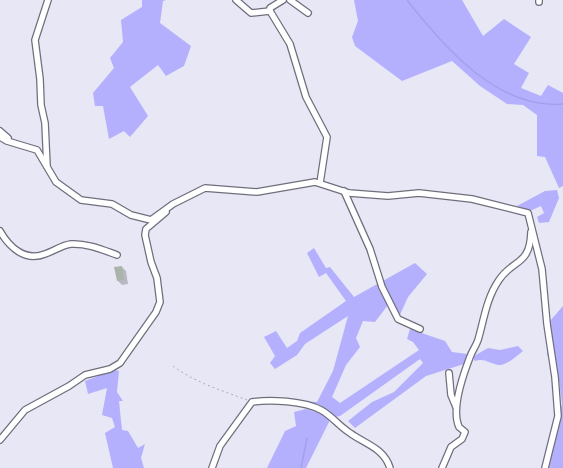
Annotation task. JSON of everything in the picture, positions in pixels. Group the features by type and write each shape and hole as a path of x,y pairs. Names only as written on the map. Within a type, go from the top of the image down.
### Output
{"street":[{"path":"47,166 45,123 41,105 40,79 35,40 48,0"},
{"path":"236,0 251,13 270,11"},
{"path":"270,11 270,8 282,0"},
{"path":"290,0 308,13"},
{"path":"270,11 290,44 306,97 327,137 320,183"},
{"path":"0,131 16,143"},
{"path":"0,137 37,150 56,182 81,200 112,204 131,215 150,220 170,206 205,188 258,192 315,182 344,191 388,196 420,193 472,199 528,213 542,269 547,324 555,376 558,416 545,468"},
{"path":"344,191 370,249 382,287 398,319 420,328"},
{"path":"0,440 25,410 70,386 85,376 110,369 120,363 156,312 160,302 158,278 151,262 145,235 146,229 165,214 170,206"},
{"path":"442,468 450,447 464,436 465,432 457,423 455,412 463,377 470,355 478,338 486,304 499,280 527,254 531,242 531,226"},
{"path":"0,231 8,244 23,255 43,255 70,244 85,245 117,255"},
{"path":"449,373 451,395 456,407"},
{"path":"212,468 220,446 252,402 279,401 306,405 320,409 332,417 350,433 378,449 388,462 390,468"}],"path":[{"path":"173,366 187,376 206,386 252,402"}],"shaded area":[{"path":"142,0 166,0 163,1 160,23 191,46 184,66 166,76 158,65 130,87 148,116 130,137 124,131 109,139 103,106 95,106 93,93 114,68 110,58 123,42 121,20 142,7"},
{"path":"354,0 462,0 483,36 504,19 531,37 514,64 529,73 521,88 541,96 548,85 563,93 563,186 559,188 545,157 537,156 537,115 523,105 507,104 480,86 452,61 402,81 355,46 352,37 358,21"},
{"path":"557,190 559,198 549,222 539,223 537,217 544,213 541,206 530,211 517,206 545,191"},
{"path":"314,248 326,268 330,267 354,297 415,263 427,274 408,297 399,317 391,301 375,322 363,321 356,338 360,347 346,365 332,397 340,403 419,350 413,342 407,339 410,329 445,341 452,352 467,354 464,364 426,376 355,428 348,421 372,402 394,392 423,363 420,359 340,416 336,417 322,407 300,403 301,401 317,402 333,371 348,316 305,344 297,355 275,369 270,363 275,356 264,337 276,331 287,348 297,341 300,333 346,301 326,273 319,277 307,253"},
{"path":"563,306 563,468 549,468 562,404 557,365 547,355 550,321"},
{"path":"518,346 523,351 505,364 498,365 484,360 474,360 474,356 488,348 500,350"},
{"path":"114,370 119,371 117,392 123,401 119,401 122,430 128,431 138,448 145,444 141,458 144,468 113,468 105,433 115,427 112,418 102,415 107,388 88,394 85,381"},
{"path":"306,409 322,414 330,420 306,468 267,468 285,431 296,426 294,412"}],"building":[{"path":"122,266 124,280 117,281 114,267"}],"waterway":[{"path":"407,0 437,36 474,72 495,86 516,97 539,103 563,104"},
{"path":"301,468 307,438"}]}
